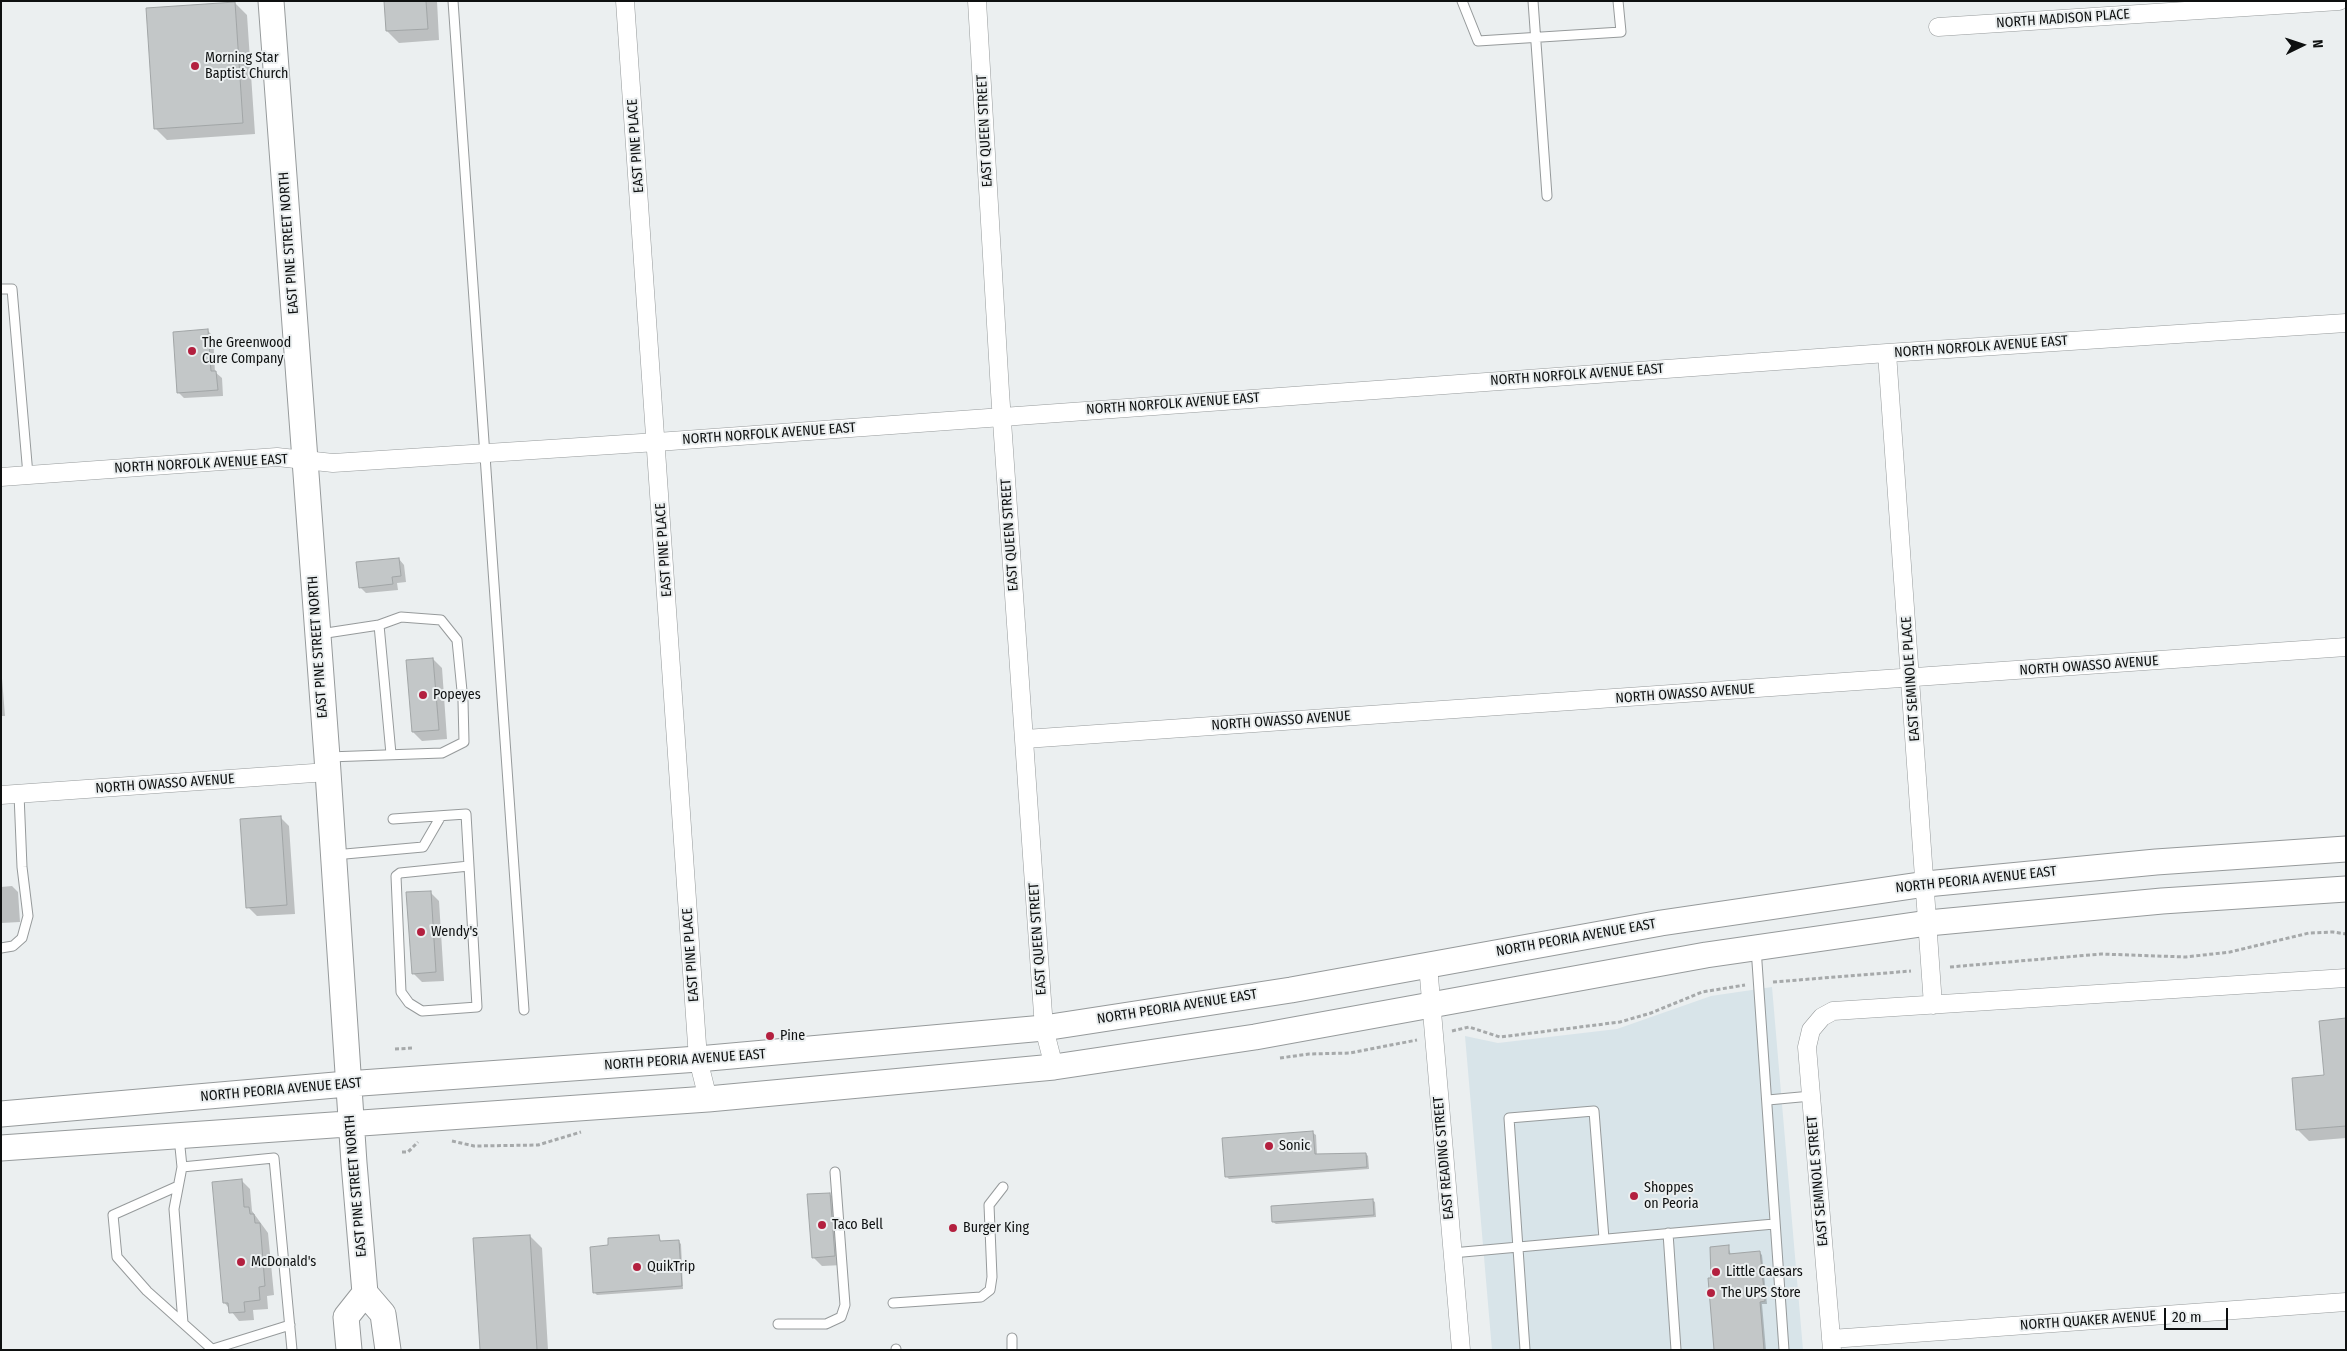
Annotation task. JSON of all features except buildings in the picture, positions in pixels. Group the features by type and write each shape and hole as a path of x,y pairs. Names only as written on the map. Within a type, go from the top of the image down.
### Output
{"main road":[{"name":"EAST PINE STREET NORTH","path":"271,1 327,764 347,1084 365,1293"},
{"name":"NORTH PEORIA AVENUE EAST","path":"1,1114 347,1084 698,1059 1044,1028 1291,990 1660,923 1926,884 2156,862 2346,849"},
{"path":"1,1148 708,1099 1054,1068 1255,1038 1756,947 1928,923 2162,901 2346,889"},
{"path":"349,1350 346,1318 365,1293 383,1314 388,1350"}],"street":[{"name":"EAST PINE PLACE","path":"625,1 657,442 698,1059 708,1099"},
{"name":"EAST QUEEN STREET","path":"977,1 1002,416 1044,1028 1054,1068"},
{"name":"NORTH MADISON PLACE","path":"1938,27 2339,1"},
{"name":"NORTH NORFOLK AVENUE EAST","path":"1,477 267,458 332,463 657,442 1886,353 2346,323"},
{"name":"EAST SEMINOLE PLACE","path":"1886,353 1926,884 1933,1004"},
{"name":"NORTH OWASSO AVENUE","path":"1025,739 2346,647"},
{"name":"NORTH OWASSO AVENUE","path":"1,795 327,764"},
{"name":"EAST READING STREET","path":"1428,965 1460,1350"},
{"path":"1933,1004 2346,978"},
{"name":"EAST SEMINOLE STREET","path":"1831,1344 1807,1047 1811,1030 1822,1017 1834,1011 1933,1004"},
{"name":"NORTH QUAKER AVENUE","path":"1831,1344 2346,1302"}],"lane":[{"path":"453,1 524,1010"},
{"path":"1462,1 1478,41 1621,32 1618,1"},
{"path":"1533,1 1547,196"},
{"path":"1,290 12,289 28,475"},
{"path":"317,634 379,625 401,618 442,620 457,640 463,701 464,742 442,753 391,754 327,764"},
{"path":"379,625 391,754"},
{"path":"1,948 13,946 22,938 28,916 22,867 19,794"},
{"path":"393,819 466,814 469,866 477,1007 422,1011 409,1003 401,992 396,876 400,873 469,866"},
{"path":"333,855 423,847 440,816"},
{"path":"1756,947 1784,1350"},
{"path":"1768,1100 1811,1096"},
{"path":"1525,1350 1508,1118 1594,1111 1604,1239"},
{"path":"179,1136 182,1167 174,1209 184,1323"},
{"path":"182,1167 274,1158 292,1350"},
{"path":"778,1324 826,1324 841,1317 845,1305 835,1172"},
{"path":"178,1186 113,1215 117,1257 147,1291 213,1350 290,1325"},
{"path":"893,1303 981,1297 990,1290 992,1277 989,1206 1003,1187"},
{"path":"1452,1253 1774,1224"},
{"path":"1668,1233 1676,1350"},
{"path":"1012,1338 1012,1350"}],"path":[{"path":"1271,1059 1309,1054 1350,1052 1406,1043 1469,1027 1500,1037 1620,1022 1651,1013 1702,992 1759,984 2101,954 2186,957 2230,952 2309,934 2333,932 2346,934"},
{"path":"394,1050 414,1048"},
{"path":"448,1140 474,1146 538,1144 586,1131"},
{"path":"402,1152 408,1152 418,1142 425,1139"}],"shaded area":[{"name":"Shoppes on Peoria","path":"1772,987 1803,1350 1492,1350 1465,1036 1498,1043 1617,1029 1711,996"}],"place":[{"name":"Morning Star Baptist Church","path":"195,66"},
{"name":"The Greenwood Cure Company","path":"192,351"},
{"name":"Popeyes","path":"423,695"},
{"name":"Wendy's","path":"421,932"},
{"name":"Pine","path":"770,1036"},
{"name":"Sonic","path":"1269,1146"},
{"name":"Shoppes on Peoria","path":"1634,1196"},
{"name":"Taco Bell","path":"822,1225"},
{"name":"Burger King","path":"953,1228"},
{"name":"McDonald's","path":"241,1262"},
{"name":"QuikTrip","path":"637,1267"},
{"name":"Little Caesars","path":"1716,1272"},
{"name":"The UPS Store","path":"1711,1293"}]}
